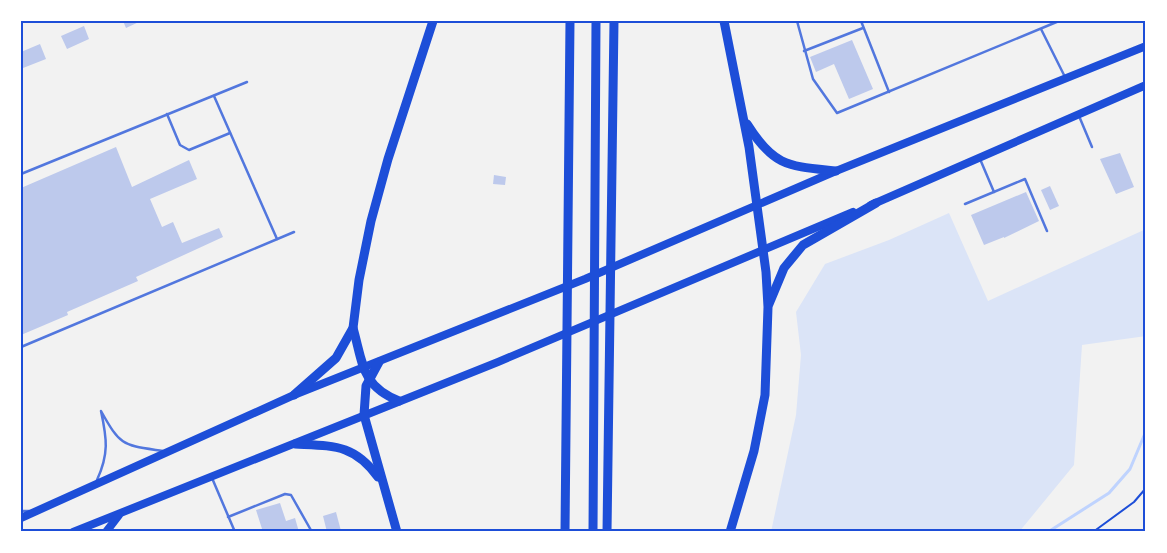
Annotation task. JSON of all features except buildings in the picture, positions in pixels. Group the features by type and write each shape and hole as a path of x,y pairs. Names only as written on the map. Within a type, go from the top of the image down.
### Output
{"highway":[{"path":"399,400 386,396 368,380 363,368 354,328 359,280 373,211 433,21"},
{"path":"564,532 570,21"},
{"path":"593,532 596,21"},
{"path":"607,532 614,21"},
{"path":"724,21 745,121 766,272 768,307 767,376 763,402 754,451 730,532"},
{"path":"745,121 760,145 777,160 795,167 836,171"},
{"path":"768,307 784,268 803,244 876,203"},
{"path":"294,395 336,358 354,328"},
{"path":"379,362 368,380 364,400 364,415 381,481 397,532"},
{"path":"296,444 341,447 352,451 369,464 381,481"}],"main road":[{"path":"21,518 294,395 497,315 836,171 1146,46"},
{"path":"75,531 498,362 876,203 1146,85"},
{"path":"106,532 120,513"}],"lane":[{"path":"798,21 804,51 813,79 837,113 1059,21"},
{"path":"861,21 889,92"},
{"path":"804,51 863,28"},
{"path":"1041,29 1066,79"},
{"path":"21,174 247,82"},
{"path":"214,96 277,239"},
{"path":"167,114 180,145 189,150 230,133"},
{"path":"1078,114 1092,147"},
{"path":"979,158 994,192"},
{"path":"965,204 1025,179 1047,232"},
{"path":"21,347 294,232"},
{"path":"95,484 103,465 108,441 101,411 116,438 133,446 167,451"},
{"path":"211,477 235,532"},
{"path":"228,517 285,494 291,495 312,532"},
{"path":"21,511 36,512"}],"path":[{"path":"1093,532 1134,502 1146,488"}],"shaded area":[{"path":"949,213 988,301 1146,229 1146,336 1082,345 1074,465 1019,532 771,532 796,415 801,355 796,312 825,264 889,240"}],"waterway":[{"path":"1048,532 1109,493 1130,469 1146,431"}]}
